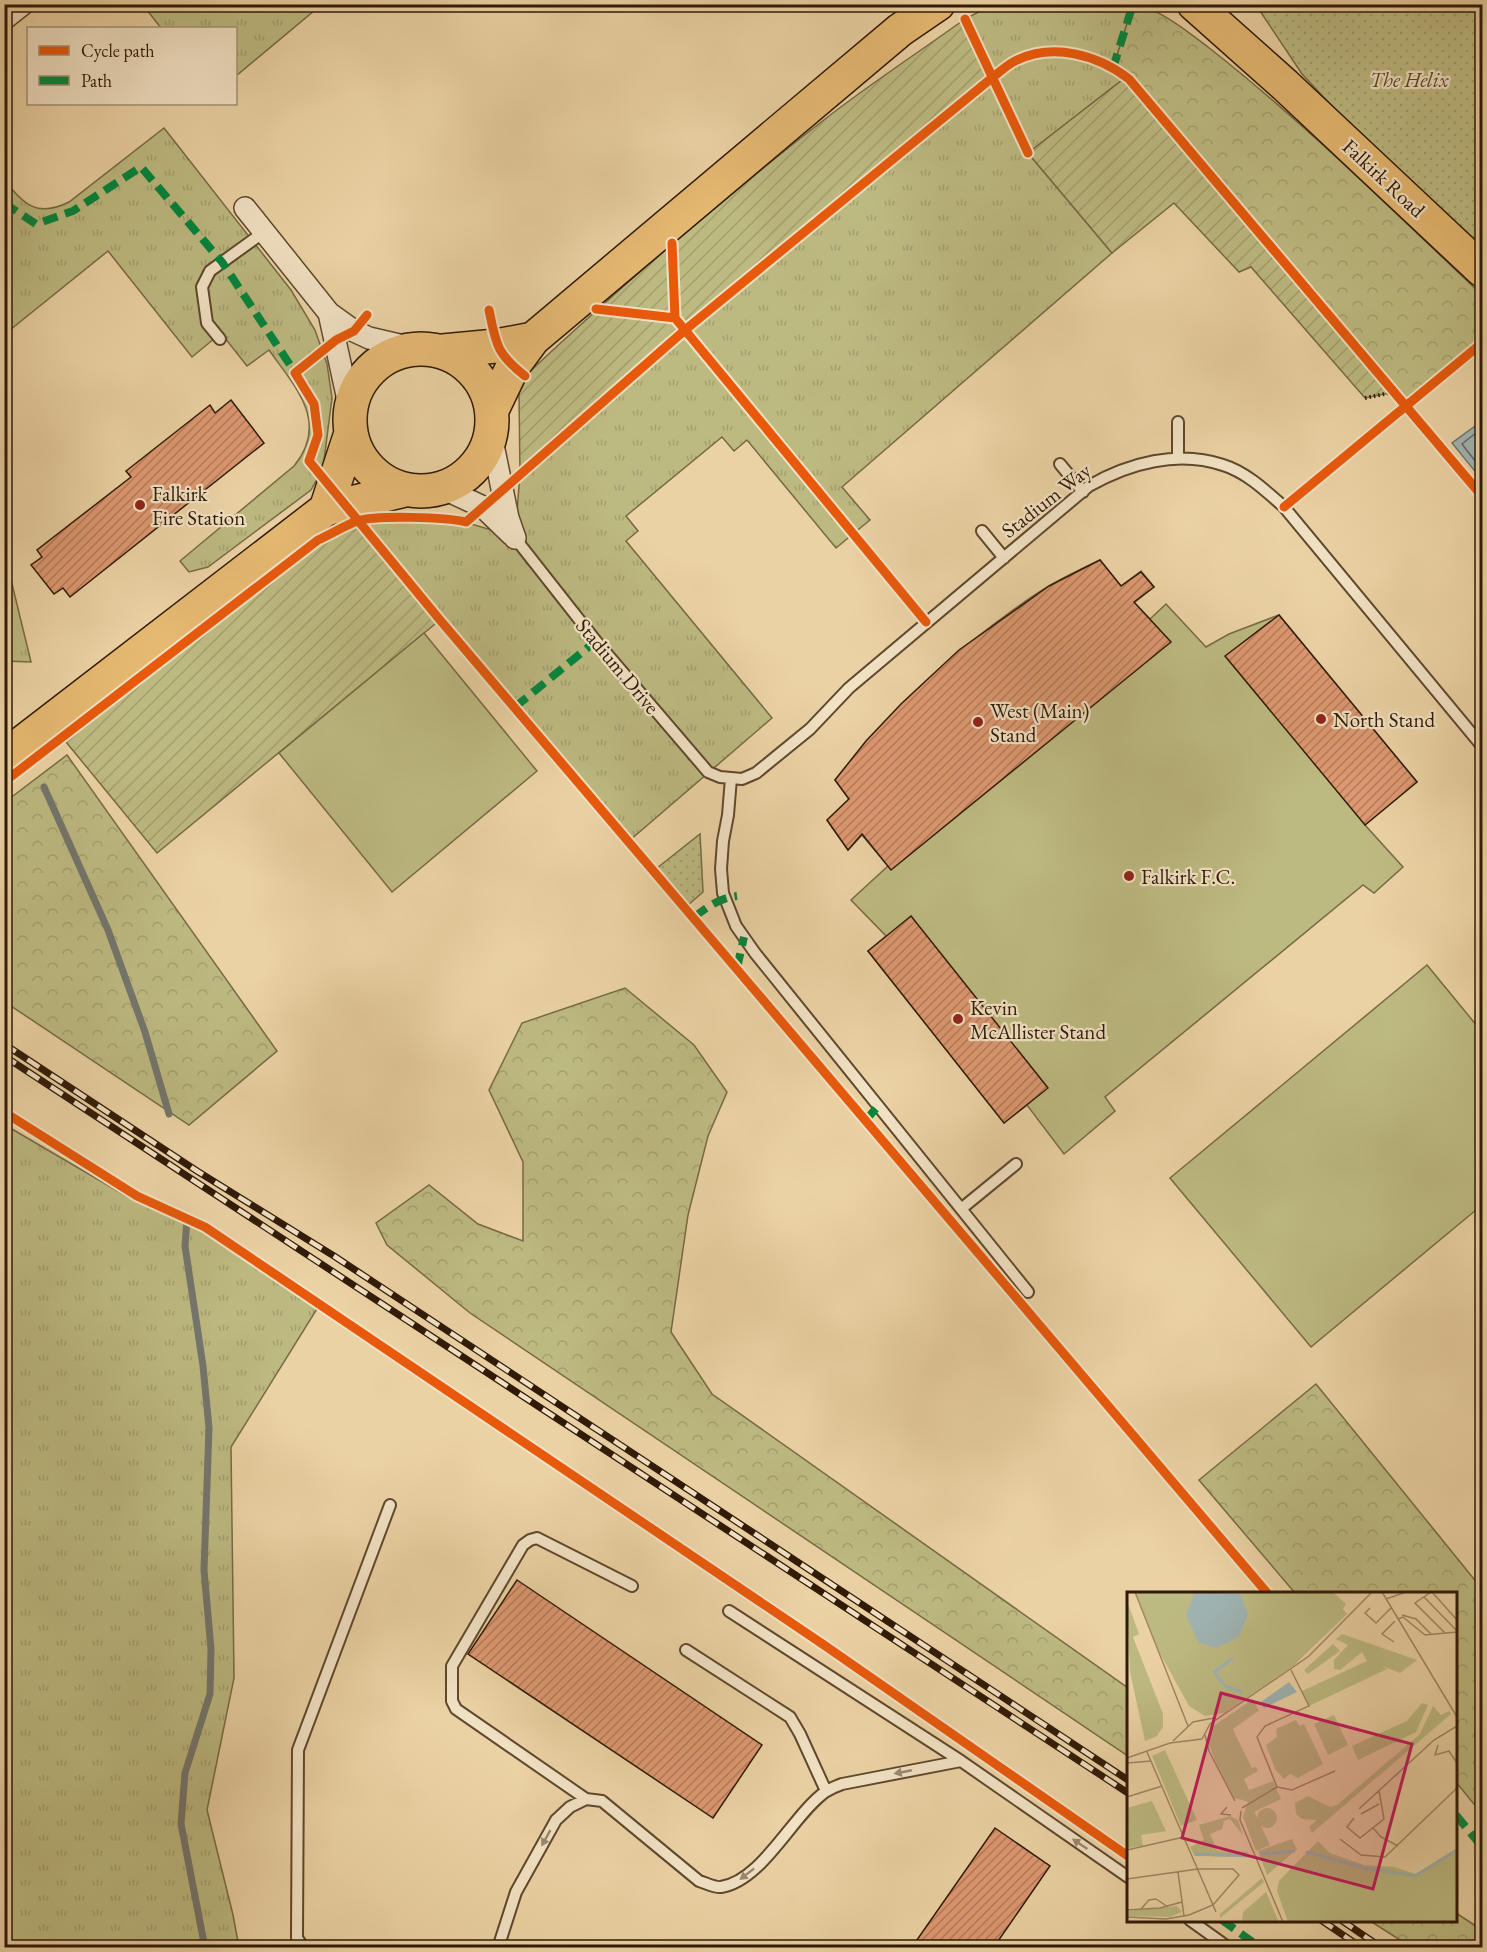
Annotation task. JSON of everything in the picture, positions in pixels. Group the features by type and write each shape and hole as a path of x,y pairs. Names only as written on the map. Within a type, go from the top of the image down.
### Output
{"main road":[{"path":"350,421 357,453 369,470 386,482 405,489 423,491 442,488 459,480 474,468 484,453 491,423 513,366 533,339 907,17 938,4"},
{"name":"Falkirk Road","path":"1194,4 1285,85 1482,270"},
{"name":"Falkirk Road","path":"1229,4 1285,85"},
{"path":"326,509 357,387 371,368 390,355 496,346 533,339"},
{"path":"428,350 461,360 476,374 486,391 491,423"},
{"path":"4,757 326,509 405,489"}],"street":[{"path":"245,208 329,313 354,331 369,338 428,350"},
{"path":"329,313 350,421"},
{"name":"Stadium Drive","path":"491,423 508,518 515,538"},
{"name":"Stadium Drive","path":"442,488 483,507 515,538"}],"lane":[{"path":"220,339 207,323 202,287 210,271 264,232"},
{"path":"1178,422 1178,458"},
{"name":"Stadium Way","path":"731,778 742,779 756,773 810,729 849,688 1083,492 1107,476 1155,460 1178,458 1198,459 1224,465 1247,478 1284,507 1482,746"},
{"path":"1060,464 1083,492"},
{"path":"982,531 1004,558"},
{"name":"Stadium Drive","path":"515,538 596,641 708,772 720,777 731,778"},
{"path":"731,778 721,869 723,893 736,926 755,953 1028,1292"},
{"path":"961,1209 1016,1164"},
{"path":"304,1947 297,1938 298,1750 390,1505"},
{"path":"632,1586 537,1538 530,1540 523,1545 452,1666 452,1701 456,1709 586,1799 602,1801 699,1881 719,1888 749,1875 826,1791 842,1784 961,1761"},
{"path":"729,1611 961,1761 1127,1876"},
{"path":"686,1650 790,1718 801,1734 826,1791"},
{"path":"498,1947 516,1892 556,1820 570,1807 586,1799"},
{"path":"1193,1922 1229,1947"}],"path":[{"path":"1365,398 1394,392"}],"green space":[{"path":"143,5 321,5 237,75 237,27 160,27"},
{"path":"992,5 1133,5 1113,68 1099,62 1126,77 1028,153 1112,253 842,487 870,520 836,548 747,440 734,451 722,437 626,516 638,531 626,541 772,718 629,841 358,521 451,518 515,537 520,474 685,330 992,77 965,19"},
{"path":"1133,5 1152,10 1172,21 1244,76 1348,168 1482,295 1482,343 1406,406 1126,77 1113,68"},
{"name":"The Helix","path":"1256,5 1482,5 1482,266 1302,74"},
{"path":"965,19 993,77 680,335 520,474 519,395 520,384 525,376 635,276 786,150 842,106"},
{"path":"1126,77 1394,392 1365,398 1251,267 1239,272 1174,203 1112,253 1028,153"},
{"path":"164,128 291,290 315,330 327,364 332,398 323,468 311,490 208,567 189,572 180,561 294,466 304,450 309,435 309,420 305,405 298,391 269,350 247,366 221,333 192,357 108,251 5,334 4,180 25,202 32,206 40,209 58,207 69,202"},
{"path":"358,521 440,620 157,853 62,737 318,540"},
{"path":"5,555 31,662 5,661"},
{"path":"1100,560 1121,586 1141,571 1154,587 1134,603 1150,619 1166,604 1206,647 1229,634 1279,615 1417,782 1365,825 1403,867 1374,893 1363,885 1105,1097 1115,1111 1064,1154 1027,1105 1004,1123 868,951 886,936 851,900 888,866 862,835 848,850 827,820 849,799 835,780 871,737 930,678 972,641 1029,599 1063,578"},
{"path":"424,633 537,771 392,892 279,753"},
{"path":"67,755 277,1051 189,1125 5,1002 5,802"},
{"path":"700,834 703,892 687,906 657,868"},
{"path":"1427,965 1482,1032 1482,1205 1311,1347 1170,1178"},
{"path":"625,988 694,1045 727,1092 708,1136 688,1215 671,1332 712,1394 1127,1687 1127,1755 470,1313 387,1245 376,1223 429,1185 478,1224 523,1241 523,1162 489,1090 522,1023"},
{"path":"5,1125 128,1197 187,1219 320,1304 231,1447 234,1678 207,1810 239,1947 5,1947"},
{"path":"1316,1384 1482,1589 1482,1814 1457,1783 1457,1592 1294,1592 1199,1480"},
{"path":"1457,1914 1482,1930 1482,1947 1411,1947 1372,1922 1457,1922"}],"water":[{"path":"1482,421 1482,480 1452,443"}],"building":[{"name":"Falkirk Fire Station","path":"231,400 264,443 70,597 63,588 54,594 31,565 42,557 37,550 131,477 126,471 210,405 215,413"},
{"name":"West (Main) Stand","path":"1100,560 1121,586 1141,572 1154,587 1134,602 1171,642 891,870 862,834 848,850 827,820 849,799 835,780 866,741 901,704 959,650 1049,586"},
{"name":"North Stand","path":"1279,615 1417,782 1365,825 1225,656"},
{"name":"Kevin McAllister Stand","path":"911,916 1048,1088 1004,1123 868,951"},
{"path":"517,1580 762,1745 713,1818 468,1654"},
{"path":"995,1828 1050,1866 994,1947 912,1947"}],"waterway":[{"path":"44,787 108,930 145,1032 169,1114"},
{"path":"187,1219 185,1246 203,1366 209,1428 204,1570 211,1649 210,1694 185,1773 181,1824 205,1948"}],"railway":[{"path":"4,1044 197,1171 334,1256 1127,1779"},
{"path":"4,1056 1127,1792"},
{"path":"1324,1922 1362,1948"},
{"path":"1344,1922 1382,1948"}],"marked path":[{"path":"1113,68 1133,4"},
{"path":"4,203 36,224 73,211 141,167 222,262 298,377"},
{"path":"515,707 596,641"},
{"path":"694,917 719,901 737,896"},
{"path":"737,968 744,937"},
{"path":"866,1120 878,1106"},
{"path":"1457,1816 1482,1847"},
{"path":"1225,1922 1261,1948"}],"cycle path":[{"path":"965,19 1028,153"},
{"path":"4,782 318,540 352,523 366,519 411,517 466,522 685,330 993,77 1015,61 1044,52 1060,52 1089,58 1103,63 1129,79 1482,496"},
{"path":"596,309 675,318 672,243"},
{"path":"489,310 499,347 508,361 525,376"},
{"path":"367,315 354,331 336,340 295,373 314,404 318,435 309,461 440,620 1266,1592"},
{"path":"675,318 926,622"},
{"path":"1284,507 1482,343"},
{"path":"4,1112 137,1196 205,1227 824,1645 1127,1855"}],"place":[{"name":"Falkirk Fire Station","path":"140,505"},
{"name":"North Stand","path":"1321,719"},
{"name":"West (Main) Stand","path":"978,722"},
{"name":"Falkirk F.C.","path":"1129,876"},
{"name":"Kevin McAllister Stand","path":"958,1019"}]}
